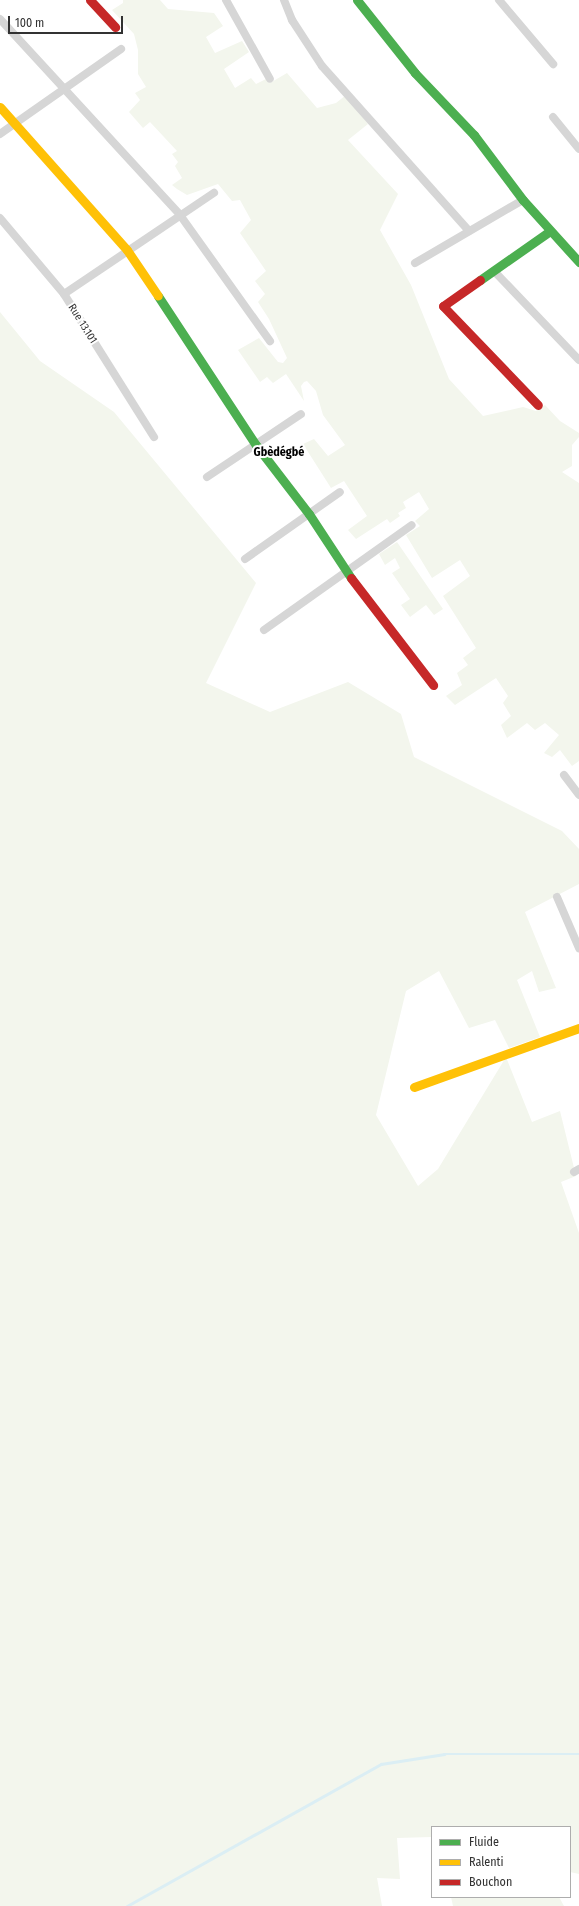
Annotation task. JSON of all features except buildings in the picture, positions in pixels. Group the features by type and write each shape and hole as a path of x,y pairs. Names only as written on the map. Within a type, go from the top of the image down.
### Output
{"street":[{"path":"90,0 115,27"},
{"path":"226,0 270,80"},
{"path":"284,0 292,20 322,66 469,231"},
{"path":"357,0 415,73 474,135 522,200 579,262"},
{"path":"499,0 553,64"},
{"path":"0,19 63,90 180,215 270,341"},
{"path":"0,134 121,49"},
{"path":"0,107 14,125 127,250 256,444 309,514 346,572 433,685"},
{"path":"553,117 579,149"},
{"path":"64,294 127,250 214,193"},
{"path":"414,263 522,200"},
{"name":"Rue 13.101","path":"0,218 64,294 154,437"},
{"path":"538,404 443,306 550,231"},
{"path":"494,271 579,360"},
{"path":"207,477 301,414"},
{"path":"244,559 340,492"},
{"path":"264,630 412,525"},
{"path":"564,775 579,795"},
{"path":"557,896 579,948"},
{"path":"414,1087 579,1028"}],"shaded area":[{"path":"123,0 160,0 168,9 214,13 223,26 206,37 215,53 242,41 249,52 224,69 235,88 251,78 256,84 266,79 270,83 287,73 317,108 336,103 346,95 368,124 348,140 398,194 380,230 411,285 449,379 483,416 523,407 536,411 545,405 560,421 579,433 579,437 572,445 572,466 562,472 579,483 579,761 572,766 560,750 552,757 544,753 559,735 545,723 535,730 527,723 507,738 501,725 511,716 503,703 508,696 496,678 455,705 446,696 462,685 457,673 468,665 463,658 476,648 443,596 470,576 460,560 432,578 406,535 420,526 415,521 429,509 419,492 403,502 406,508 398,513 400,516 390,523 387,519 356,539 348,530 367,516 344,481 331,488 303,444 314,439 328,456 345,445 323,415 316,391 307,381 304,382 301,386 304,401 286,374 273,383 267,377 260,382 238,350 259,338 278,362 283,363 287,358 269,319 258,302 265,294 255,281 266,271 240,233 251,220 240,200 232,201 218,184 187,195 172,185 182,178 175,166 178,162 172,154 177,151 150,122 143,128 129,112 140,100 135,93 146,87 138,74 138,50 134,34 112,10 123,3"},
{"path":"0,312 40,361 114,412 256,583 206,683 270,712 348,682 401,714 414,757 562,831 579,849 579,884 525,912 556,988 539,992 532,971 517,980 540,1037 509,1048 495,1020 469,1028 439,971 406,991 376,1115 418,1186 438,1169 506,1057 532,1122 560,1111 576,1176 561,1182 579,1233 579,1874 571,1872 571,1826 431,1826 431,1837 397,1838 400,1879 377,1878 382,1906 0,1906"},
{"path":"397,542 443,609 434,615 426,605 410,617 401,605 410,599 392,573 400,568 395,558 385,565 379,554"},
{"path":"451,1898 560,1898 564,1906 453,1906"}],"waterway":[{"path":"127,1906 381,1764 444,1754 579,1754"}],"traffic: fast":[{"path":"357,0 415,73 474,135 523,200 579,262"},
{"path":"480,280 550,231"},
{"path":"158,296 256,445 309,514 351,578"}],"traffic: slow":[{"path":"0,107 127,250 158,296"},
{"path":"414,1087 579,1028"}],"traffic: jam":[{"path":"90,0 115,27"},
{"path":"480,280 443,306 538,405"},
{"path":"351,578 433,685"}],"district":[{"name":"Gbèdégbé","path":"279,453"}]}
